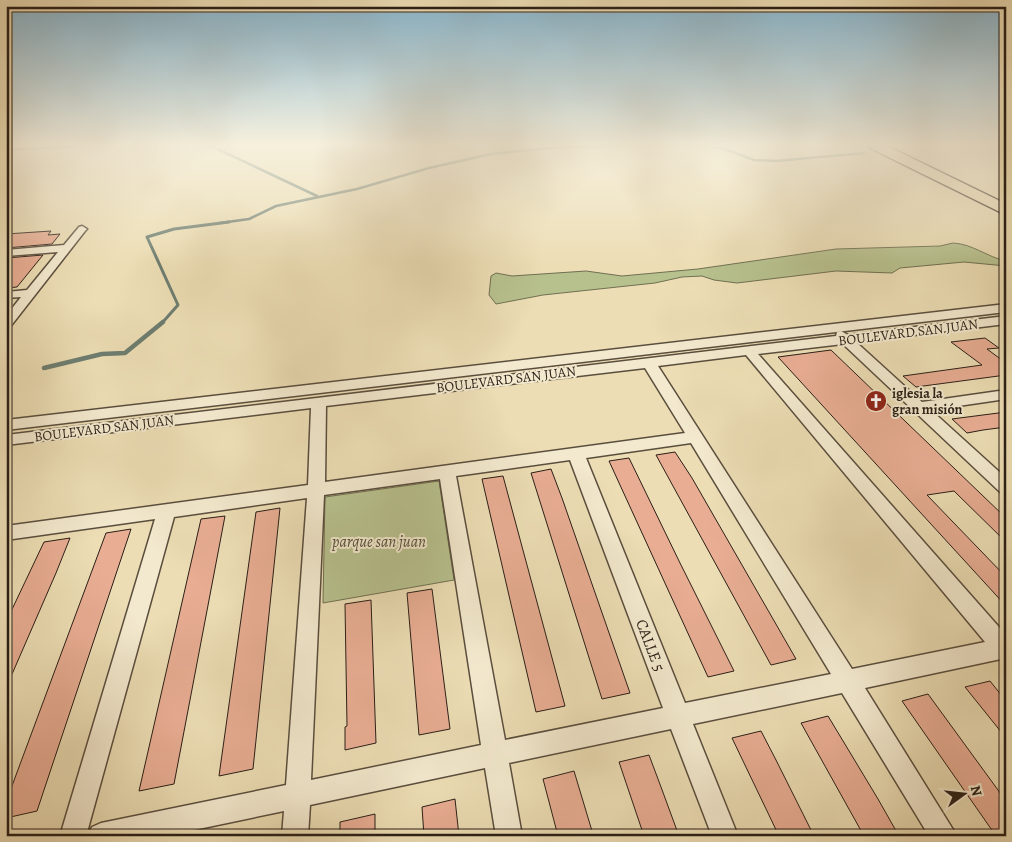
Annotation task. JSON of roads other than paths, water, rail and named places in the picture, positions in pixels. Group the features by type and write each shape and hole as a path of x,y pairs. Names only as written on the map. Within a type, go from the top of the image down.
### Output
{"highway":[{"path":"963,184 1005,203"},
{"path":"968,184 1005,203"}],"street":[{"path":"6,324 82,229"},
{"path":"6,253 67,248"},
{"path":"6,295 31,293"},
{"name":"BOULEVARD SAN JUAN","path":"6,425 366,390 1006,308"},
{"path":"992,310 1006,319"},
{"name":"BOULEVARD SAN JUAN","path":"608,360 648,362 1006,319"},
{"path":"834,329 1006,488"},
{"path":"101,836 1005,649 748,350"},
{"path":"648,362 697,437 944,836"},
{"name":"BOULEVARD SAN JUAN","path":"6,440 318,402 366,390"},
{"path":"918,407 1006,394"},
{"path":"295,836 316,490 318,402"},
{"path":"8,536 167,510 697,437"},
{"name":"CALLE 5","path":"576,454 726,836"},
{"path":"447,472 509,836"},
{"path":"73,836 167,510"}],"waterway":[{"path":"292,184 317,196"},
{"path":"220,223 249,219 276,206 373,184"},
{"path":"163,322 178,305 147,237 174,229 229,222"},
{"path":"44,368 102,354 125,353 163,322"}],"place":[{"name":"iglesia la gran misión","path":"876,401"}],"park label":[{"name":"parque san juan","path":"379,541"}]}
